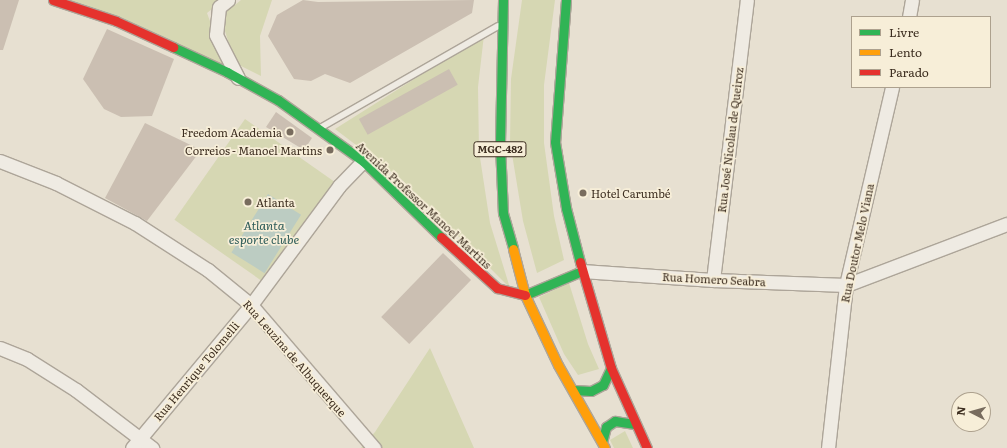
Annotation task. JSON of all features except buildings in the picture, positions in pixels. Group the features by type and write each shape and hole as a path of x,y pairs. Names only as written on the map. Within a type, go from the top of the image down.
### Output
{"main road":[{"name":"Avenida Professor Manoel Martins","path":"53,0 116,21 238,78 320,128 363,161 482,277 498,288 525,295"},
{"name":"MGC-482","path":"503,0 501,24 500,145 504,213 525,295 558,365 604,445"},
{"path":"566,0 555,142 566,208 582,271 611,368 647,448"},
{"path":"525,295 582,271"},
{"path":"573,390 591,391 604,385 611,368"},
{"path":"604,445 606,427 615,421 635,424"}],"street":[{"path":"228,0 219,7 216,35 238,78"},
{"name":"Rua José Nicolau de Queiroz","path":"713,280 747,0"},
{"path":"909,16 911,0"},
{"name":"Rua Doutor Melo Viana","path":"828,448 846,285 892,88"},
{"name":"Rua Leuzina de Albuquerque","path":"0,161 56,183 136,223 208,270 251,305 374,448"},
{"name":"Rua Henrique Tolomelli","path":"132,448 251,305 339,186 363,161"},
{"path":"846,285 1007,224"},
{"name":"Rua Homero Seabra","path":"582,271 713,280 846,285"},
{"path":"0,348 27,359 70,386 140,437 152,448"}],"lane":[{"path":"320,128 501,24"}],"green space":[{"path":"69,0 223,0 207,13 228,71"},
{"path":"241,0 272,0 260,36 261,76 235,63 224,28 222,7 235,5"},
{"path":"522,0 555,0 544,85 544,143 554,216 564,260 537,273 523,221 510,142 511,79"},
{"path":"484,35 478,87 479,151 490,223 510,288 402,180 335,129"},
{"name":"Atlanta","path":"245,119 338,184 268,285 174,220"},
{"path":"569,283 588,344 599,369 578,375 564,354 539,297"},
{"path":"430,348 474,448 361,448 375,432"},
{"path":"625,431 633,448 614,448 610,440"}],"water":[{"name":"Atlanta esporte clube","path":"268,194 301,215 265,273 231,253"}],"traffic: fast":[{"path":"503,0 500,145 503,213 513,249"},
{"path":"566,0 555,142 566,208 580,262"},
{"path":"173,47 227,72 278,100 363,161 441,237"},
{"path":"525,295 582,271"},
{"path":"573,390 591,391 603,385 611,368"},
{"path":"602,442 606,427 615,421 635,424"}],"traffic: slow":[{"path":"513,249 525,295 558,365 605,448"}],"traffic: jam":[{"path":"53,0 116,21 173,47"},
{"path":"441,237 497,288 525,295"},
{"path":"580,262 611,368 647,448"}],"place":[{"name":"Freedom Academia","path":"290,132"},
{"name":"Correios - Manoel Martins","path":"330,150"},
{"name":"Hotel Carumbé","path":"583,193"},
{"name":"Atlanta","path":"248,202"}]}
